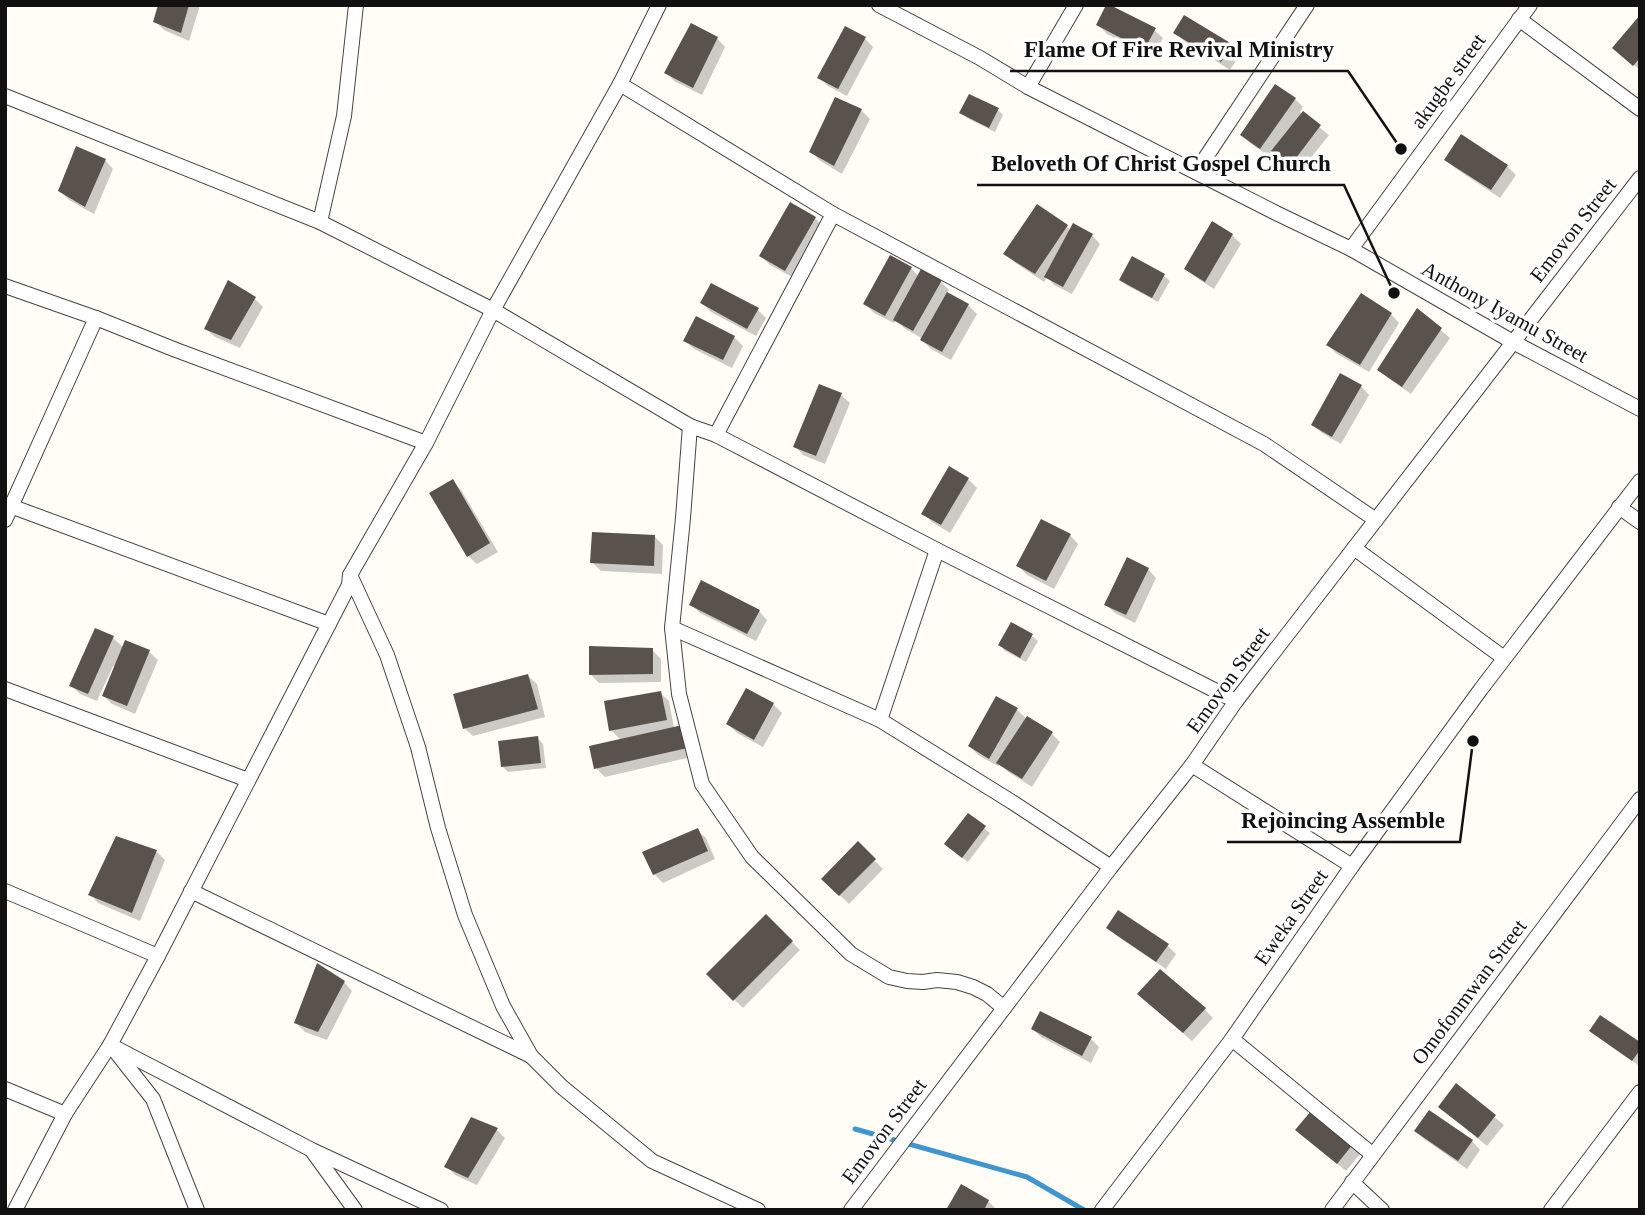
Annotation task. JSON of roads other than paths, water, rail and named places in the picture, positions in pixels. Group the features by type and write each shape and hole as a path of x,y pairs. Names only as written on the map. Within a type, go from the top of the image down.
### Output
{"street":[{"path":"15,1210 65,1114 110,1045 158,956 349,585 350,575 426,443 493,310 620,84 659,5"},
{"path":"879,5 980,58 1028,87 1351,249"},
{"path":"1028,87 1076,5"},
{"path":"1196,172 1307,5"},
{"name":"akugbe street","path":"1351,249 1530,5"},
{"path":"320,222 344,116 354,6"},
{"path":"1519,19 1640,109"},
{"path":"620,84 833,214 1264,444 1376,520"},
{"path":"5,96 320,222 493,310 690,426 716,435 1236,701"},
{"name":"Emovon Street","path":"851,1210 1111,867 1192,765 1236,701 1640,178"},
{"path":"716,435 833,214"},
{"name":"Anthony Iyamu Street","path":"1351,249 1513,342 1640,409"},
{"path":"5,286 426,443"},
{"path":"96,318 7,510 328,624"},
{"path":"690,426 672,628 679,694 702,784 752,857 851,954 889,977 907,981 957,982 972,987 987,994 1004,1008"},
{"name":"Eweka Street","path":"1102,1210 1232,1039 1352,866 1504,658 1640,481"},
{"path":"1619,507 1640,522"},
{"path":"1354,548 1504,658"},
{"path":"880,720 937,550"},
{"path":"350,575 391,668 418,747 438,828 465,915 503,1006 531,1056 562,1087 652,1161 758,1210"},
{"path":"672,628 880,720 1111,867"},
{"path":"5,689 248,780"},
{"path":"1192,765 1352,866"},
{"name":"Omofonmwan Street","path":"1332,1210 1640,799"},
{"path":"5,891 158,956"},
{"path":"191,891 531,1056"},
{"path":"1232,1039 1373,1155"},
{"path":"110,1045 312,1150 441,1210"},
{"path":"110,1045 153,1099 197,1210"},
{"path":"5,1089 65,1114"},
{"path":"1551,1210 1640,1092"},
{"path":"312,1150 355,1210"},
{"path":"1352,1182 1382,1210"}],"waterway":[{"path":"855,1129 1027,1177 1084,1210"}],"place":[{"name":"Flame Of Fire Revival Ministry","path":"1401,149"},
{"name":"Beloveth Of Christ Gospel Church","path":"1394,293"},
{"name":"Rejoincing Assemble","path":"1473,741"}]}
